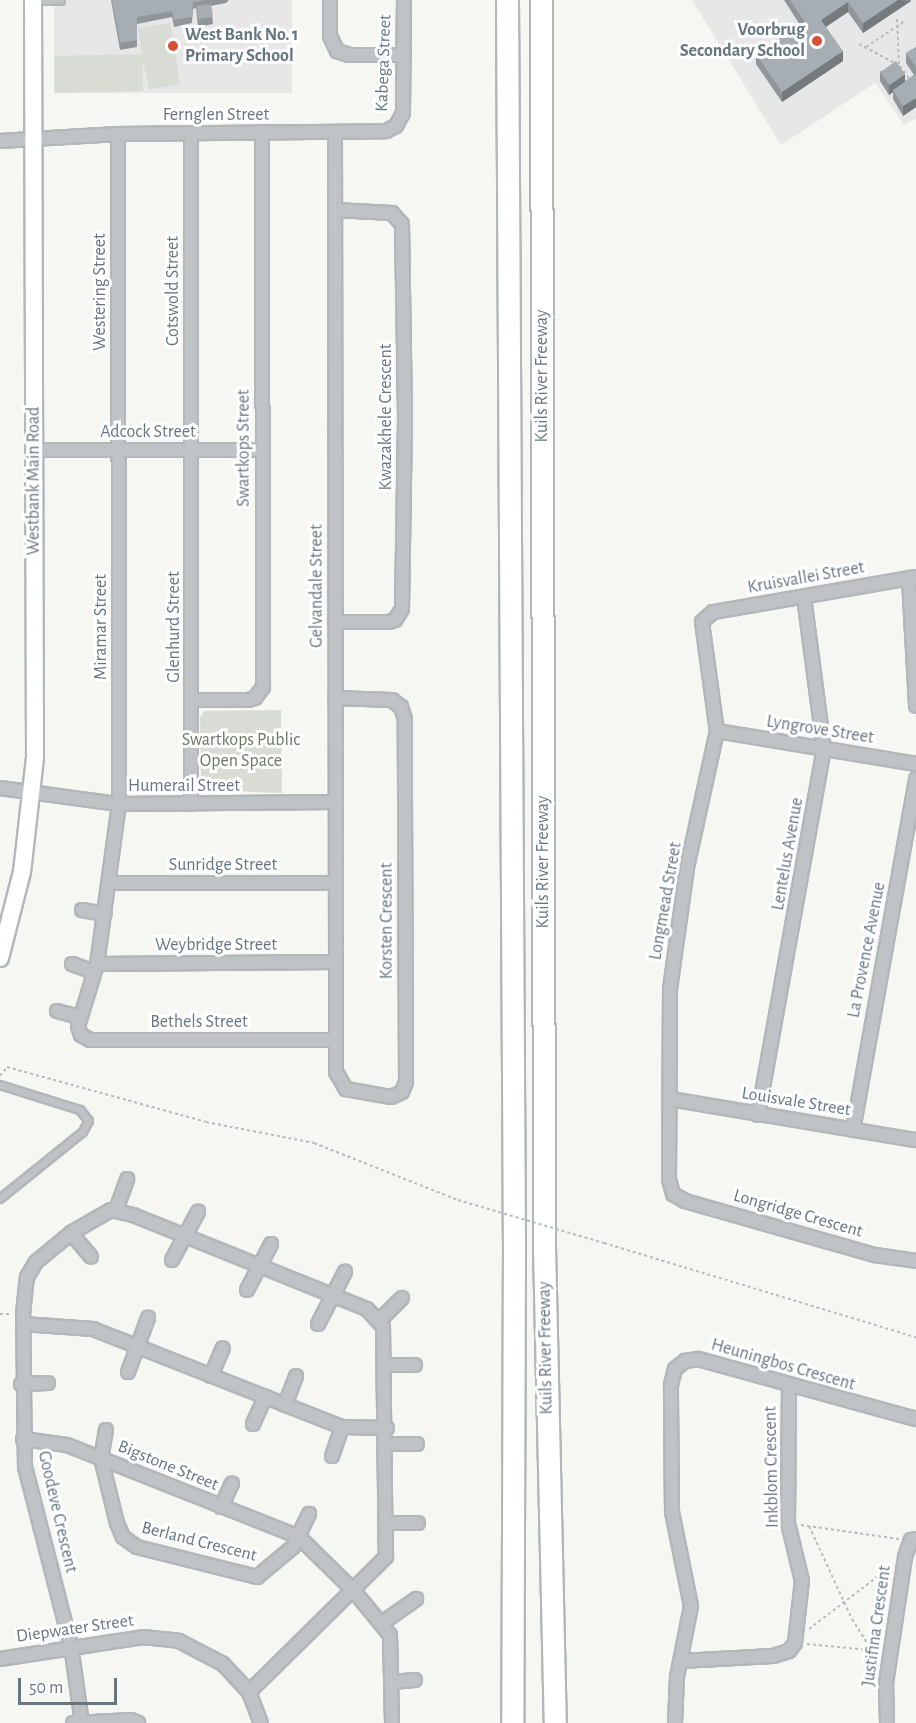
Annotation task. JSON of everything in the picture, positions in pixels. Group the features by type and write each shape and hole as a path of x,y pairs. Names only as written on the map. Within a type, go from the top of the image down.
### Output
{"highway":[{"name":"Kuils River Freeway","path":"507,0 514,1232 512,1723"},
{"name":"Kuils River Freeway","path":"541,0 544,1246 555,1723"}],"street":[{"name":"Westbank Main Road","path":"0,958 22,872 33,793 33,0"},
{"path":"330,0 330,36 338,51 349,55 404,55"},
{"name":"Kabega Street","path":"396,126 403,113 404,0"},
{"name":"Fernglen Street","path":"0,141 118,134 386,131 396,126"},
{"name":"Swartkops Street","path":"192,700 248,700 255,698 263,687 262,132"},
{"name":"Gelvandale Street","path":"335,132 336,1040"},
{"name":"Cotswold Street","path":"191,133 191,450"},
{"name":"Westering Street","path":"118,134 118,450"},
{"name":"Kwazakhele Crescent","path":"335,210 392,213 402,224 405,419 402,609 395,620 389,622 335,622"},
{"name":"Adcock Street","path":"34,450 262,450"},
{"name":"Miramar Street","path":"118,450 119,804"},
{"name":"Glenhurd Street","path":"191,450 191,804"},
{"path":"912,578 916,706"},
{"name":"Kruisvallei Street","path":"704,617 713,612 912,578"},
{"name":"Lentelus Avenue","path":"758,1115 824,749 804,597"},
{"name":"Longmead Street","path":"673,1194 669,1179 670,989 687,868 717,732 702,627 704,617"},
{"name":"Korsten Crescent","path":"335,698 392,700 401,707 405,719 406,1082 402,1092 387,1097 343,1086 336,1072 336,1040"},
{"name":"Lyngrove Street","path":"717,732 916,764"},
{"name":"La Provence Avenue","path":"853,1130 916,778"},
{"name":"Humerail Street","path":"0,788 119,804 336,802"},
{"path":"57,1011 79,1017 95,968 111,883 119,804"},
{"name":"Sunridge Street","path":"111,883 336,883"},
{"path":"82,910 105,914"},
{"name":"Weybridge Street","path":"95,968 336,962"},
{"path":"72,964 95,968"},
{"name":"Bethels Street","path":"79,1017 79,1031 90,1040 336,1040"},
{"name":"Louisvale Street","path":"670,1099 916,1140"},
{"path":"127,1179 116,1209 366,1309 381,1320 386,1339 386,1557 249,1692"},
{"name":"Longridge Crescent","path":"673,1194 866,1252 916,1261"},
{"name":"Goodeve Crescent","path":"79,1723 71,1647 29,1483 23,1439 21,1384 23,1324 30,1270 71,1233 104,1211 116,1209"},
{"path":"171,1260 198,1212"},
{"path":"71,1233 91,1257"},
{"path":"247,1290 271,1244"},
{"path":"318,1324 345,1272"},
{"path":"381,1320 402,1298"},
{"path":"128,1372 148,1318"},
{"path":"23,1324 93,1329 342,1427 387,1428"},
{"path":"211,1376 223,1348"},
{"name":"Heuningbos Crescent","path":"675,1723 681,1661 691,1606 672,1512 672,1376 679,1365 698,1359 789,1386 916,1419"},
{"path":"386,1365 415,1365"},
{"path":"285,1405 296,1376"},
{"path":"21,1384 48,1383"},
{"name":"Inkblom Crescent","path":"789,1386 788,1523 802,1581 795,1643"},
{"path":"253,1424 264,1397"},
{"path":"332,1456 342,1427"},
{"name":"Bigstone Street","path":"101,1458 106,1430"},
{"name":"Bigstone Street","path":"23,1439 57,1441 299,1537 354,1591 382,1623"},
{"path":"387,1444 417,1444"},
{"name":"Berland Crescent","path":"101,1458 120,1532 137,1547 253,1578 271,1569 299,1537"},
{"name":"Bigstone Street","path":"221,1507 232,1483"},
{"path":"299,1537 309,1514"},
{"path":"387,1523 418,1523"},
{"name":"Justifina Crescent","path":"887,1723 890,1652 904,1557 914,1539"},
{"path":"392,1723 392,1639 382,1623 416,1599"},
{"name":"Diepwater Street","path":"0,1659 143,1637 179,1641 223,1664 249,1692 261,1723"},
{"path":"681,1661 772,1656 789,1651 795,1643"},
{"path":"392,1682 415,1680"},
{"path":"79,1723 131,1720 138,1723"}],"lane":[{"path":"33,0 61,1"},
{"path":"0,1085 80,1110 89,1121 83,1132 0,1199"}],"path":[{"path":"897,19 900,66 911,83"},
{"path":"866,48 905,21"},
{"path":"859,44 900,66"},
{"path":"905,87 916,80"},
{"path":"0,1076 7,1068 206,1122 314,1143 458,1200 916,1337"},
{"path":"788,1523 914,1539"},
{"path":"809,1526 843,1600 871,1650"},
{"path":"795,1643 843,1600 904,1557"},
{"path":"795,1643 890,1652"}],"shaded area":[{"name":"West Bank No. 1 Primary School","path":"54,0 292,0 292,93 54,93"},
{"name":"Voorbrug Secondary School","path":"692,0 916,0 916,118 904,125 875,83 781,145"}],"green space":[{"path":"170,23 180,84 149,90 143,59 143,91 55,93 54,56 142,54 138,28"},
{"name":"Swartkops Public Open Space","path":"281,710 282,793 205,790 201,785 200,718 204,711"}],"building":[{"path":"112,0 206,0 193,2 192,17 174,20 172,11 137,17 137,40 120,43"},
{"path":"790,0 898,0 863,23 848,2 821,20 843,51 782,92 756,54 805,22"},
{"path":"211,4 213,17 198,19 196,6"},
{"path":"916,47 916,67 906,53"},
{"path":"896,61 905,74 890,85 880,72"},
{"path":"916,74 916,98 903,106 893,90"}],"place":[{"name":"Voorbrug Secondary School","path":"817,41"},
{"name":"West Bank No. 1 Primary School","path":"173,46"}]}
